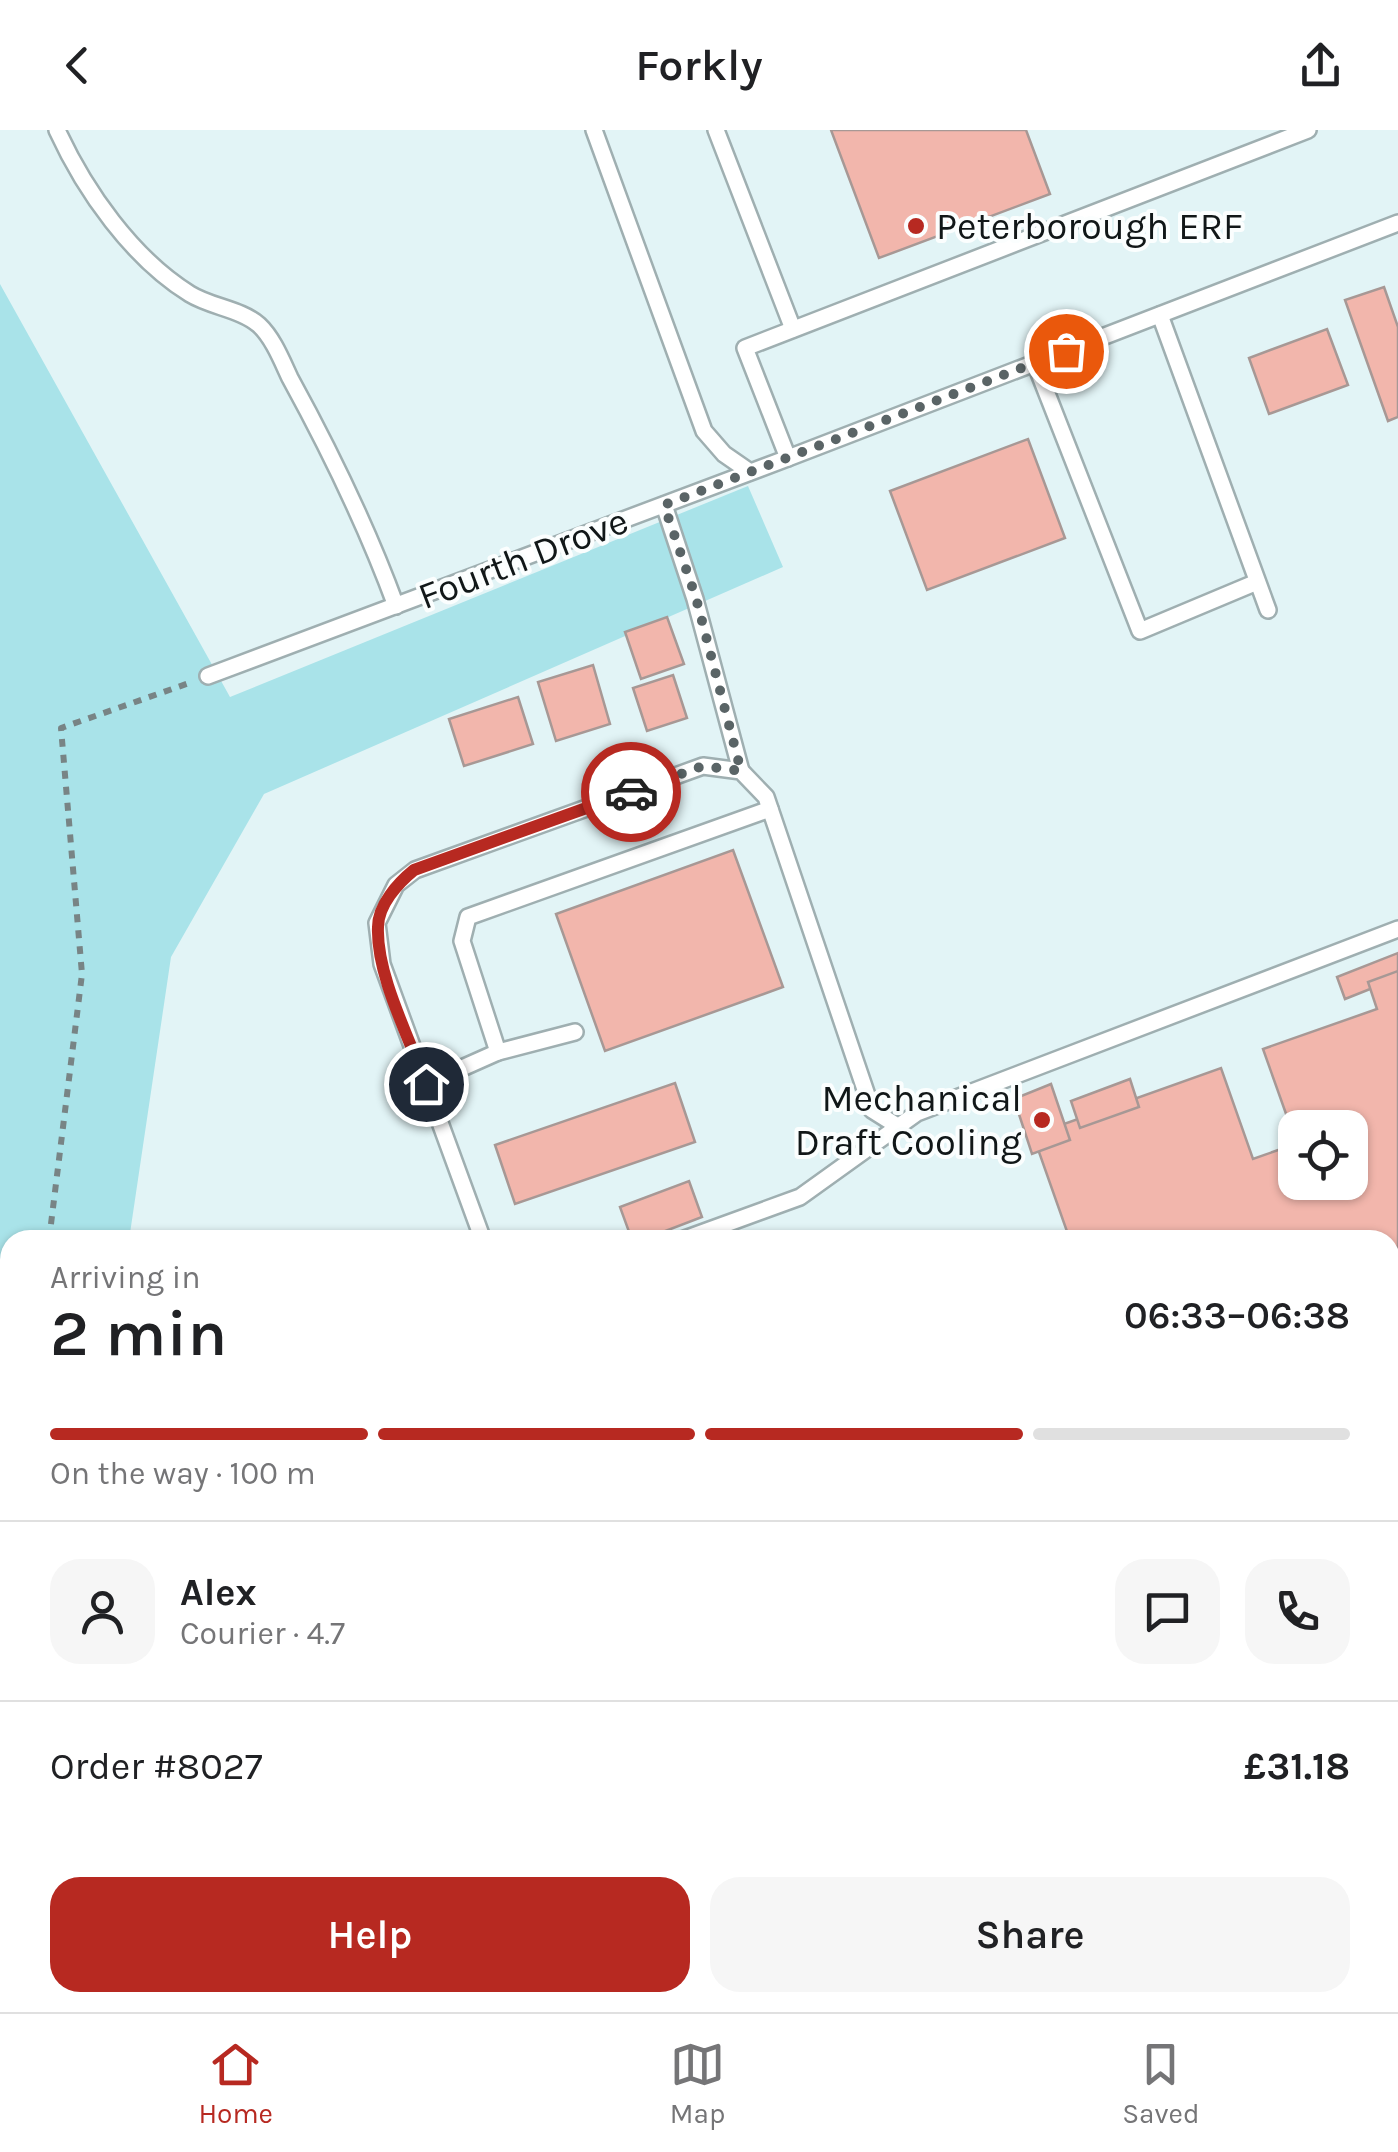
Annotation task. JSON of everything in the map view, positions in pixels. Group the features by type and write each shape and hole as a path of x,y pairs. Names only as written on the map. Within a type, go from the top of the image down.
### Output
{"lane":[{"path":"58,130 67,152 114,223 156,268 190,295 261,326 312,418 381,564 396,606"},
{"path":"594,130 704,431 724,454 750,472"},
{"path":"716,130 793,329"},
{"path":"788,458 745,348 1308,130"},
{"name":"Fourth Drove","path":"208,676 1398,223"},
{"path":"1160,315 1268,610"},
{"path":"1035,363 1140,631 1257,582"},
{"path":"664,505 696,598 741,771 766,797 872,1110 900,1127"},
{"path":"479,1230 382,964 377,924 396,884 414,870 703,766 741,771"},
{"path":"498,1052 462,941 468,917 770,809"},
{"path":"709,1230 800,1197 917,1114 1398,929"},
{"path":"426,1084 498,1052 575,1032"}],"path":[{"path":"49,1230 82,974 61,728 208,676"}],"shaded area":[{"path":"0,284 230,697 748,486 783,567 264,794 171,957 130,1230 0,1230"}],"building":[{"name":"Peterborough ERF","path":"831,130 1026,130 1050,194 879,258"},
{"path":"1384,287 1398,327 1398,417 1388,421 1345,300"},
{"path":"1327,329 1348,385 1269,414 1249,358"},
{"path":"1028,439 1065,538 927,590 890,491"},
{"path":"667,617 684,664 641,679 625,632"},
{"path":"593,665 610,724 556,741 538,682"},
{"path":"673,675 687,718 647,731 633,688"},
{"path":"518,697 533,744 464,766 449,719"},
{"path":"733,850 783,987 605,1051 556,914"},
{"path":"1398,953 1398,978 1345,999 1337,977"},
{"path":"1398,971 1398,1230 1066,1230 1033,1135 1221,1068 1253,1159 1278,1150 1278,1200 1368,1200 1368,1110 1285,1110 1263,1049 1377,1009 1368,982"},
{"name":"Mechanical Draft Cooling","path":"1130,1079 1139,1107 1080,1128 1071,1101"},
{"path":"675,1083 695,1142 515,1204 495,1145"},
{"name":"Mechanical Draft Cooling","path":"1051,1084 1070,1140 1032,1154 1014,1099"},
{"path":"689,1181 702,1217 668,1230 628,1230 620,1207"}],"way so far":[{"path":"631,792 703,766 741,771 696,598 664,505 1066,351"}],"place":[{"name":"Peterborough ERF","path":"916,226"},
{"name":"Mechanical Draft Cooling","path":"1042,1120"}],"route":[{"path":"426,1084 382,964 377,924 396,884 414,870 631,792"}]}
